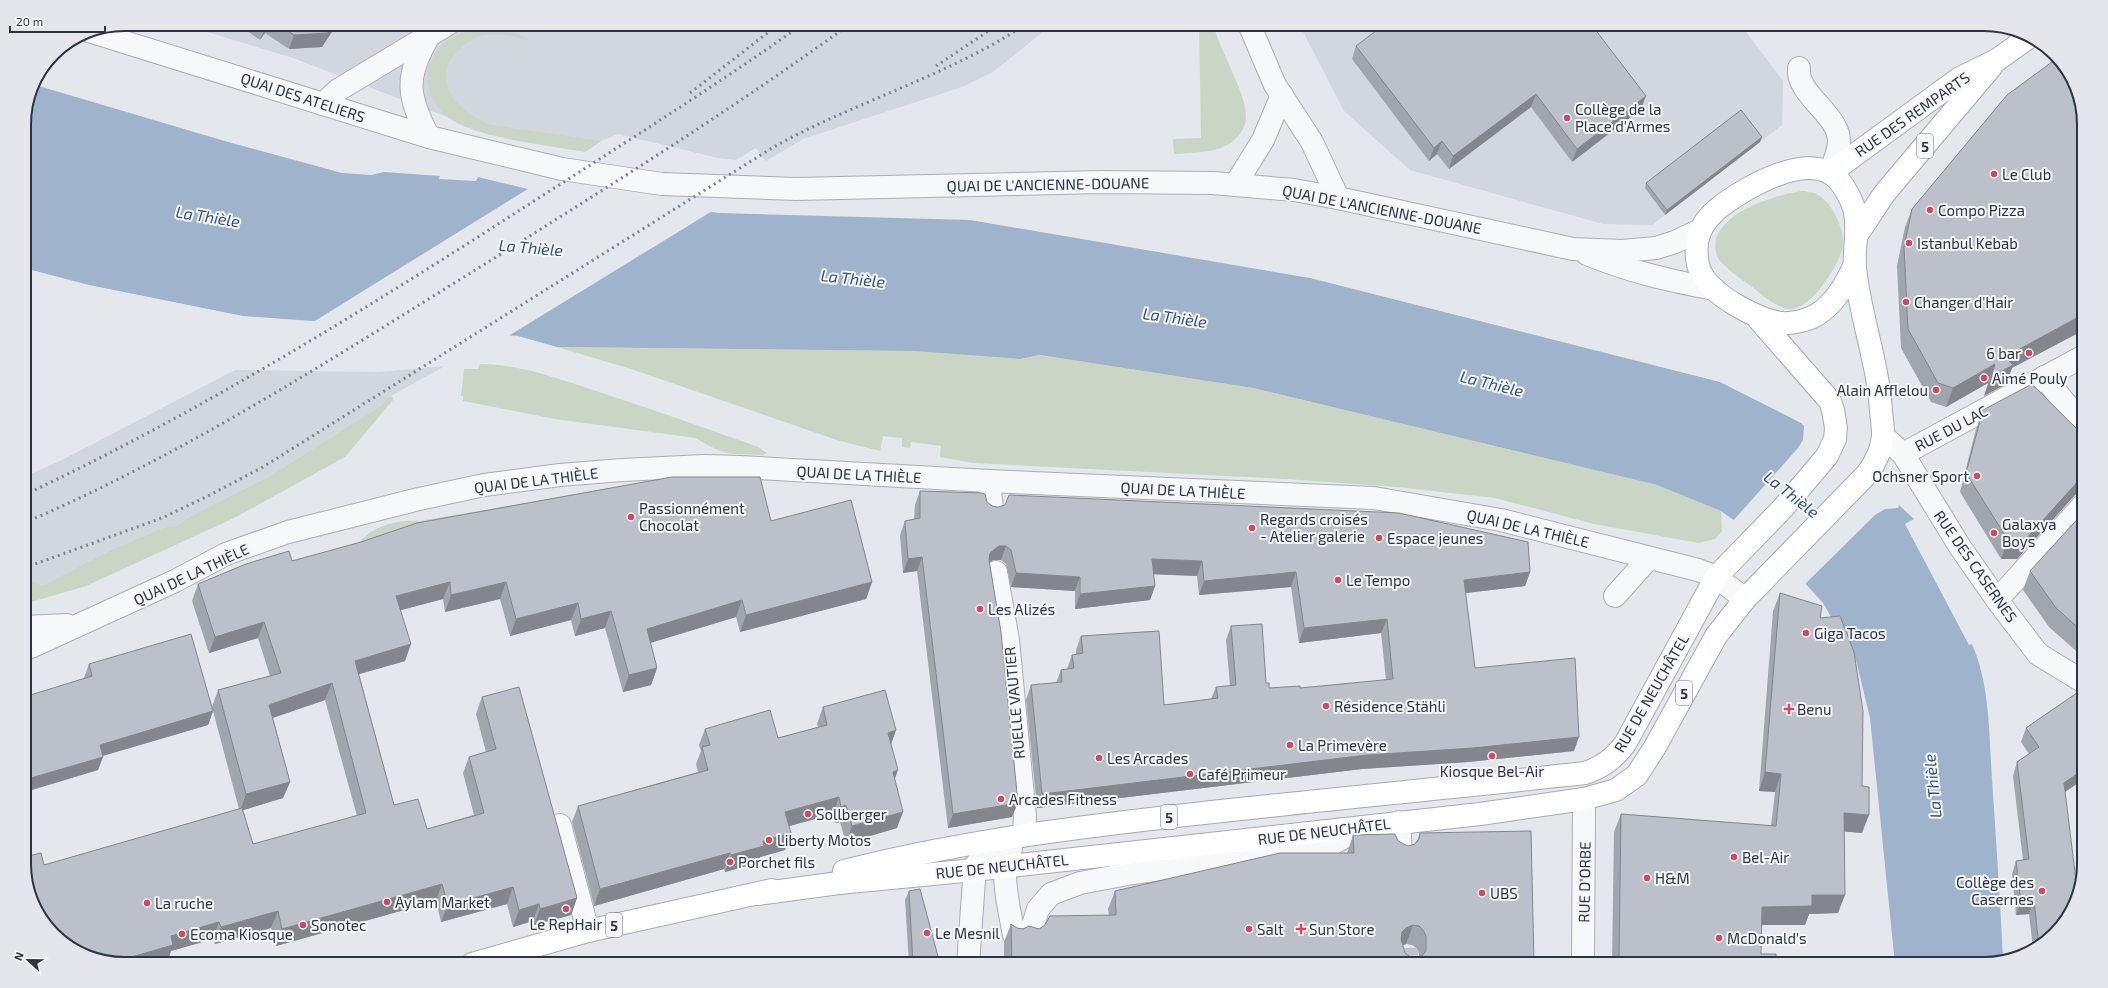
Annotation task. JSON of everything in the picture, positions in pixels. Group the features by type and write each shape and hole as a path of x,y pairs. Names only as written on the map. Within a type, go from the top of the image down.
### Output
{"main road":[{"name":"RUE DES REMPARTS","path":"1830,173 1960,78 1997,60 2025,40"},
{"name":"RUE DES REMPARTS","path":"1857,235 1884,194 1997,60"},
{"path":"1803,168 1818,169 1830,173 1847,193 1854,208 1857,235 1854,266 1845,284 1833,301 1818,314 1798,322 1782,323 1755,315 1714,289 1702,274 1696,261 1700,230 1720,207 1750,188 1773,177 1803,168"},
{"name":"5","path":"1854,266 1880,394 1883,436"},
{"name":"RUE DE NEUCHÂTEL","path":"497,957 588,931 758,894 914,854 1026,834 1252,807 1585,773 1599,769 1613,759 1625,744 1716,577 1783,508 1827,456 1835,438 1835,418 1830,401 1755,315"},
{"name":"RUE DE NEUCHÂTEL","path":"758,894 839,883 1005,867 1480,814 1584,799 1616,790 1637,775 1656,747 1716,636 1745,599 1870,469 1878,454 1883,436"},
{"path":"1584,799 1585,773"}],"street":[{"path":"323,104 338,90 436,31"},
{"path":"429,137 416,114 411,85 414,67 438,31"},
{"path":"1252,31 1260,52 1282,95 1321,159 1338,198"},
{"name":"QUAI DES ATELIERS","path":"99,34 429,137 519,160"},
{"path":"1799,68 1800,80 1836,129 1839,143 1830,173"},
{"path":"1235,184 1263,140 1282,95"},
{"name":"QUAI DE L'ANCIENNE-DOUANE","path":"519,160 562,169 662,184 796,189 1101,182 1235,184 1294,190 1338,198 1573,249 1631,271 1714,289"},
{"name":"QUAI DE L'ANCIENNE-DOUANE","path":"1573,249 1622,251 1656,248 1675,242 1700,230"},
{"name":"RUE DU LAC","path":"1903,454 2077,360"},
{"path":"2044,377 2077,417"},
{"name":"RUE DES CASERNES","path":"1883,436 1903,454 1935,509 1997,600 2038,654 2077,678"},
{"name":"QUAI DE LA THIÈLE","path":"31,647 175,581 226,554 282,535 419,499 484,485 560,475 704,466 989,481 1374,498 1501,520 1698,570 1716,577 1745,599"},
{"path":"989,481 992,509"},
{"path":"1997,600 2077,512"},
{"path":"1615,596 1649,558"},
{"name":"RUELLE VAUTIER","path":"996,572 1014,640 1026,834"},
{"path":"31,627 78,625"},
{"name":"RUE D'ORBE","path":"1583,957 1584,799"},
{"path":"1400,822 1401,852"},
{"path":"560,825 588,931"},
{"path":"1026,834 1006,855 1005,867 1022,935 1038,909 1051,894 1080,883 1156,870 1327,847 1362,827"},
{"path":"968,957 974,870 986,852 996,844 1026,834"}],"shaded area":[{"path":"204,31 1044,31 993,72 962,87 803,139 766,161 756,148 736,160 718,158 618,134 601,141 585,152 460,122 293,58"},
{"name":"Collège de la Place d'Armes","path":"1303,31 1745,31 1783,81 1782,125 1652,225 1603,224 1410,170 1344,111"},
{"path":"445,366 387,398 382,405 268,477 187,518 176,526 162,528 111,550 43,585 31,581 31,474 62,460 235,370 380,372"}],"green space":[{"path":"487,31 517,33 531,41 508,36 485,35 470,41 457,52 449,64 446,75 447,86 459,105 469,113 491,125 601,141 585,152 498,137 465,127 452,120 440,110 432,97 428,82 429,67 432,59 445,42 464,32"},
{"path":"1199,31 1215,31 1242,95 1246,117 1243,129 1231,143 1214,150 1204,152 1174,154 1173,139 1201,138"},
{"path":"1804,191 1818,195 1824,199 1834,211 1841,227 1843,243 1842,250 1827,279 1811,298 1802,305 1793,309 1784,308 1775,304 1723,264 1717,256 1716,242 1721,229 1731,219 1745,210 1760,202"},
{"path":"557,347 913,351 1020,359 1040,355 1253,388 1657,485 1721,511 1722,531 1715,539 1699,543 1594,524 1495,498 1397,487 1286,479 973,463 940,457 941,446 911,442 910,448 902,447 902,438 883,436 880,451 840,441 631,369"},
{"path":"480,364 509,366 551,376 717,432 758,447 767,453 763,455 728,453 714,448 696,438 555,419 463,401 463,396 461,396 464,369 478,369"},
{"path":"392,396 393,400 345,457 234,518 86,586 31,602 31,581 43,585 111,550 162,528 176,526 187,518 268,477 382,405 387,398"},
{"path":"555,498 556,506 357,544 377,528 401,521 419,521"}],"water":[{"name":"La Thièle","path":"39,86 228,142 342,173 371,175 384,172 440,176 439,179 476,181 478,177 528,189 719,213 970,220 1310,278 1720,382 1801,423 1873,481 1914,519 1905,524 1969,645 1972,644 1982,676 1988,710 2003,955 1984,957 1894,957 1870,718 1856,660 1823,603 1774,549 1721,511 1657,485 1253,388 1040,355 1020,359 913,351 557,347 518,336 243,316 89,285 31,270 31,118 34,100"}],"pier":[{"path":"531,187 714,210 505,338 310,324"},
{"path":"1806,424 1874,479 1900,503 1898,508 1885,509 1875,515 1804,585 1773,551 1732,522 1798,448 1803,440 1804,425"}],"building":[{"path":"288,31 328,31 327,33 294,35"},
{"path":"1376,31 1596,31 1646,96 1577,149 1536,94 1453,156 1442,141 1434,148 1356,46"},
{"path":"2053,61 2065,77 2072,94 2077,118 2077,318 2005,357 2013,365 1991,377 1995,364 1953,388 1938,383 1908,329 1904,247 1912,209 2007,95"},
{"path":"1741,110 1762,137 1667,210 1646,183"},
{"path":"2032,384 2077,429 2077,483 2024,541 2008,540 1966,473 1983,410"},
{"path":"672,477 760,477 771,521 851,500 872,582 746,615 742,600 647,629 657,668 629,675 611,611 581,619 578,603 516,619 506,582 451,595 450,582 396,596 411,644 355,661 394,805 418,799 427,829 484,813 469,757 496,749 482,697 519,687 577,898 540,909 539,904 519,910 513,887 448,905 442,884 282,929 278,911 221,927 219,922 171,936 173,945 131,957 112,956 94,952 77,945 67,938 50,921 38,900 31,870 31,855 41,853 44,865 242,808 253,844 366,813 332,683 269,705 290,782 246,794 218,690 281,673 264,622 215,637 198,584 246,564 289,551 292,561 361,542 417,523"},
{"path":"920,491 982,493 985,494 987,502 992,506 998,507 1005,505 1009,495 1399,513 1528,542 1530,572 1464,580 1475,668 1575,658 1579,737 1473,748 1367,755 1042,794 1031,685 1062,682 1061,670 1074,668 1072,655 1083,653 1081,636 1159,631 1164,705 1218,698 1216,687 1236,685 1231,626 1262,624 1266,683 1269,683 1269,688 1300,686 1300,688 1393,679 1387,619 1304,628 1296,572 1204,581 1202,561 1152,559 1155,586 1080,594 1080,577 1016,573 1011,550 1006,546 999,546 990,553 989,560 1001,632 1018,803 953,814 922,557 908,559 905,521 920,518"},
{"path":"2077,520 2077,627 2056,608 2030,571"},
{"path":"1780,593 1822,606 1820,618 1840,616 1854,652 1863,711 1862,786 1869,787 1869,815 1844,813 1845,895 1812,895 1812,906 1762,907 1761,954 1776,954 1776,957 1619,957 1621,814 1776,826 1781,774 1765,772"},
{"path":"191,634 213,711 100,745 103,757 31,778 31,695 92,676 89,664"},
{"path":"885,690 896,730 888,733 898,770 893,772 903,812 852,826 846,805 841,807 839,797 785,812 791,833 763,841 764,846 731,855 730,853 600,889 578,806 708,770 702,747 710,745 705,729 770,710 778,738 827,725 823,707"},
{"path":"2077,693 2077,774 2064,783 2076,878 2070,900 2061,916 2054,925 2038,939 2034,900 2021,902 2016,861 2029,859 2017,762 2039,747 2026,728"},
{"path":"1531,831 1534,957 1419,957 1426,951 1426,936 1419,926 1413,925 1406,928 1402,932 1401,939 1405,953 1410,957 1012,957 1011,924 1017,928 1023,929 1029,926 1039,929 1045,925 1050,916 1116,915 1115,891 1280,853 1354,853 1353,835 1395,834 1398,841 1408,846 1415,844 1419,839 1420,833"},
{"path":"920,889 938,957 913,957 909,891"}],"tunnel":[{"path":"1405,915 1407,956"}],"railway":[{"path":"690,93 770,31"},
{"path":"31,492 144,435 203,403 318,336 489,230 726,77 793,31"},
{"path":"31,520 80,498 191,441 351,347 556,220 705,124 840,31"},
{"path":"936,66 988,31"},
{"path":"31,565 162,518 263,467 772,148 835,117 965,59 1014,31"}],"place":[{"name":"Collège de la Place d'Armes","path":"1567,118"},
{"name":"Le Club","path":"1994,174"},
{"name":"Compo Pizza","path":"1930,210"},
{"name":"Istanbul Kebab","path":"1909,243"},
{"name":"Changer d'Hair","path":"1906,302"},
{"name":"6 bar","path":"2029,353"},
{"name":"Aimé Pouly","path":"1984,378"},
{"name":"Alain Afflelou","path":"1936,390"},
{"name":"Ochsner Sport","path":"1977,476"},
{"name":"Passionnément Chocolat","path":"631,517"},
{"name":"Regards croisés - Atelier galerie","path":"1252,528"},
{"name":"Galaxya Boys","path":"1994,533"},
{"name":"Espace jeunes","path":"1379,538"},
{"name":"Le Tempo","path":"1338,580"},
{"name":"Les Alizés","path":"980,609"},
{"name":"Giga Tacos","path":"1806,633"},
{"name":"Résidence Stähli","path":"1326,706"},
{"name":"Benu","path":"1789,709"},
{"name":"La Primevère","path":"1290,745"},
{"name":"Kiosque Bel-Air","path":"1492,756"},
{"name":"Les Arcades","path":"1099,758"},
{"name":"Café Primeur","path":"1190,774"},
{"name":"Arcades Fitness","path":"1001,799"},
{"name":"Sollberger","path":"808,814"},
{"name":"Liberty Motos","path":"769,840"},
{"name":"Bel-Air","path":"1734,857"},
{"name":"Porchet fils","path":"730,862"},
{"name":"H&M","path":"1647,878"},
{"name":"Collège des Casernes","path":"2042,891"},
{"name":"UBS","path":"1482,893"},
{"name":"Aylam Market","path":"387,902"},
{"name":"La ruche","path":"147,903"},
{"name":"Le RepHair","path":"566,909"},
{"name":"Sonotec","path":"303,925"},
{"name":"Salt","path":"1249,929"},
{"name":"Sun Store","path":"1301,929"},
{"name":"Le Mesnil","path":"927,933"},
{"name":"Ecoma Kiosque","path":"182,934"},
{"name":"McDonald's","path":"1719,938"}]}
